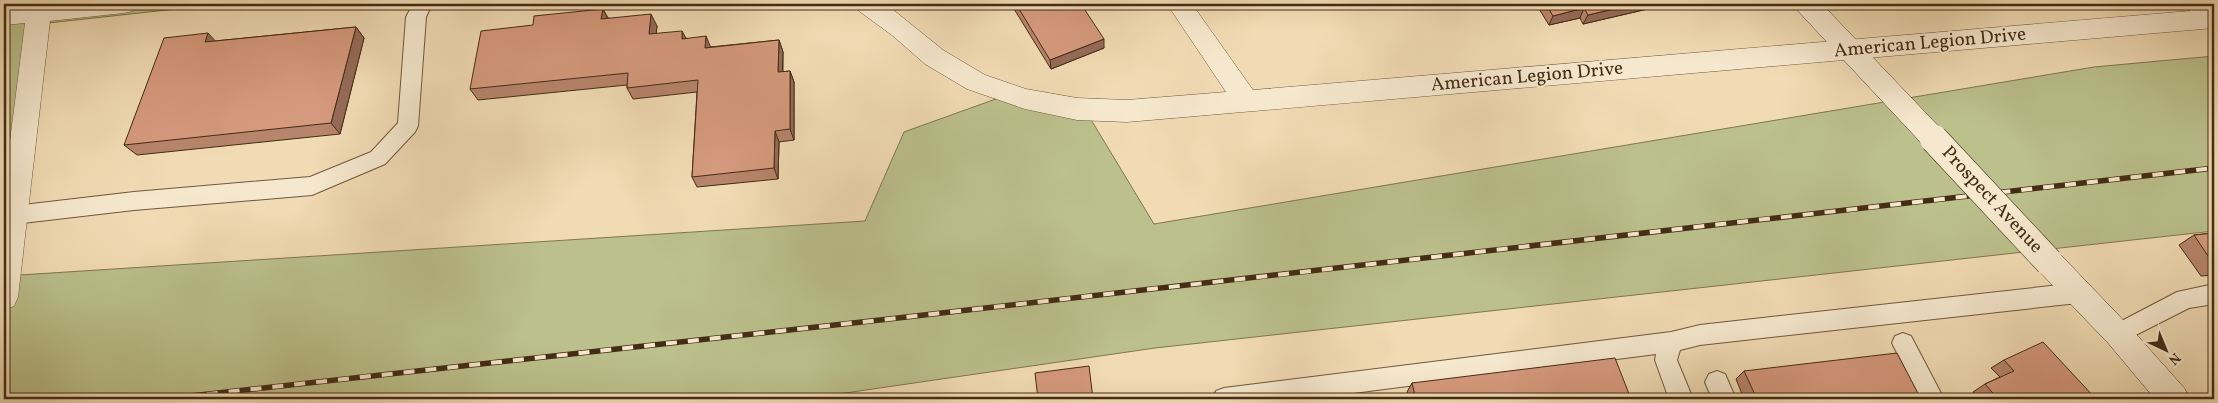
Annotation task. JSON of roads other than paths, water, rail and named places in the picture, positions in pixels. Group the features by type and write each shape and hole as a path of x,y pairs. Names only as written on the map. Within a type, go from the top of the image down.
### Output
{"street":[{"path":"4,16 124,4"},
{"name":"American Legion Drive","path":"868,4 934,58 976,82 1024,99 1077,109 1127,111 1850,49 2206,14"},
{"path":"1179,4 1246,101"},
{"name":"Prospect Avenue","path":"1806,4 2118,334 2174,399"},
{"path":"4,296 39,12"}],"lane":[{"path":"14,215 134,201 312,186 378,158 408,126 416,17 422,4"},
{"path":"1224,399 1671,342 1700,335 2078,293"},
{"path":"2118,334 2184,299 2214,294"},
{"path":"1671,342 1666,360 1681,399"},
{"path":"1903,343 1932,399"}],"railway":[{"path":"163,399 889,319 2214,168"}]}
